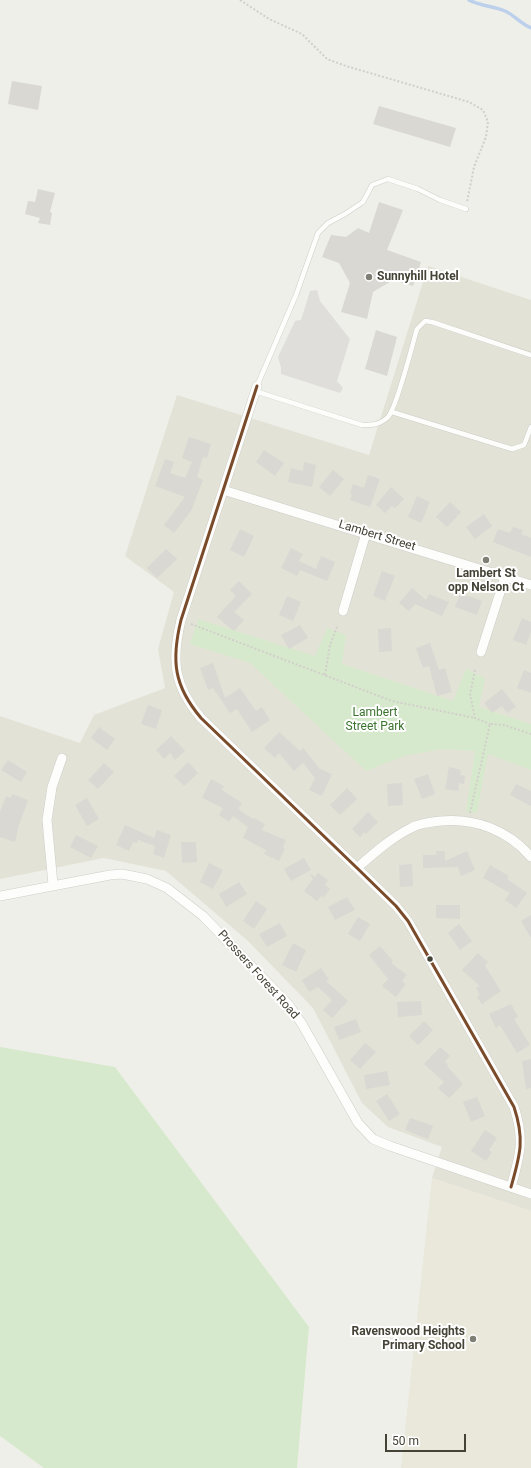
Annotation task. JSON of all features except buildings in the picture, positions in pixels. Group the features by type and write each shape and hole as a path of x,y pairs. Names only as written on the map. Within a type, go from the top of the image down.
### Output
{"street":[{"path":"256,389 176,642 175,663 179,680 188,702 201,718 396,906 408,921 509,1096 519,1121 521,1150 510,1187"},
{"name":"Lambert Street","path":"223,490 531,585"},
{"path":"343,611 366,533"},
{"path":"482,652 505,577"},
{"path":"52,885 47,820 52,787 62,758"},
{"path":"357,868 396,836 413,826 450,820 468,821 491,828 512,839 531,857"},
{"name":"Prossers Forest Road","path":"0,896 97,876 122,874 158,883 179,896 218,930 289,1005 302,1024 358,1123 368,1135 390,1146 531,1194"}],"lane":[{"path":"466,209 440,200 418,189 388,179 372,185 362,202 345,214 328,223 318,233 296,295 256,389 362,425 372,425 380,423 392,412 417,329 425,321 531,354"},
{"path":"392,412 512,449 524,445 531,427"}],"path":[{"path":"240,0 269,19 302,34 327,59 469,102 483,110 488,122 486,137 474,167 466,209"},
{"path":"189,623 392,701 475,718 490,724 504,726 531,734"},
{"path":"325,675 330,645 337,627"},
{"path":"475,670 470,694 475,718"},
{"path":"470,815 490,724"}],"shaded area":[{"path":"428,266 531,300 531,1211 432,1178 442,1147 388,1127 362,1103 313,1008 248,941 166,871 104,858 0,879 0,716 80,743 94,715 165,688 158,649 174,592 125,556 177,395 369,455"},
{"path":"317,290 320,301 350,339 337,381 343,388 340,393 281,374 278,357 295,321 301,320 310,291"},
{"name":"Ravenswood Heights Primary School","path":"432,1178 531,1211 531,1468 401,1468"}],"green space":[{"name":"Lambert Street Park","path":"198,619 315,656 327,628 346,635 342,664 453,701 466,669 485,678 479,707 531,724 531,770 488,754 477,813 466,811 475,751 442,749 404,756 366,771 250,663 190,644"},
{"path":"0,1047 115,1067 309,1327 297,1468 44,1468 0,1436"}],"waterway":[{"path":"469,0 505,11 531,28"}],"transit line":[{"path":"257,386 181,620 176,648 177,672 180,684 185,695 201,718 396,906 408,921 514,1107 519,1129 520,1147 517,1166 511,1187"}],"place":[{"name":"Sunnyhill Hotel","path":"369,277"},
{"name":"Lambert St opp Nelson Ct","path":"486,560"},
{"name":"Ravenswood Heights Primary School","path":"473,1339"}]}
